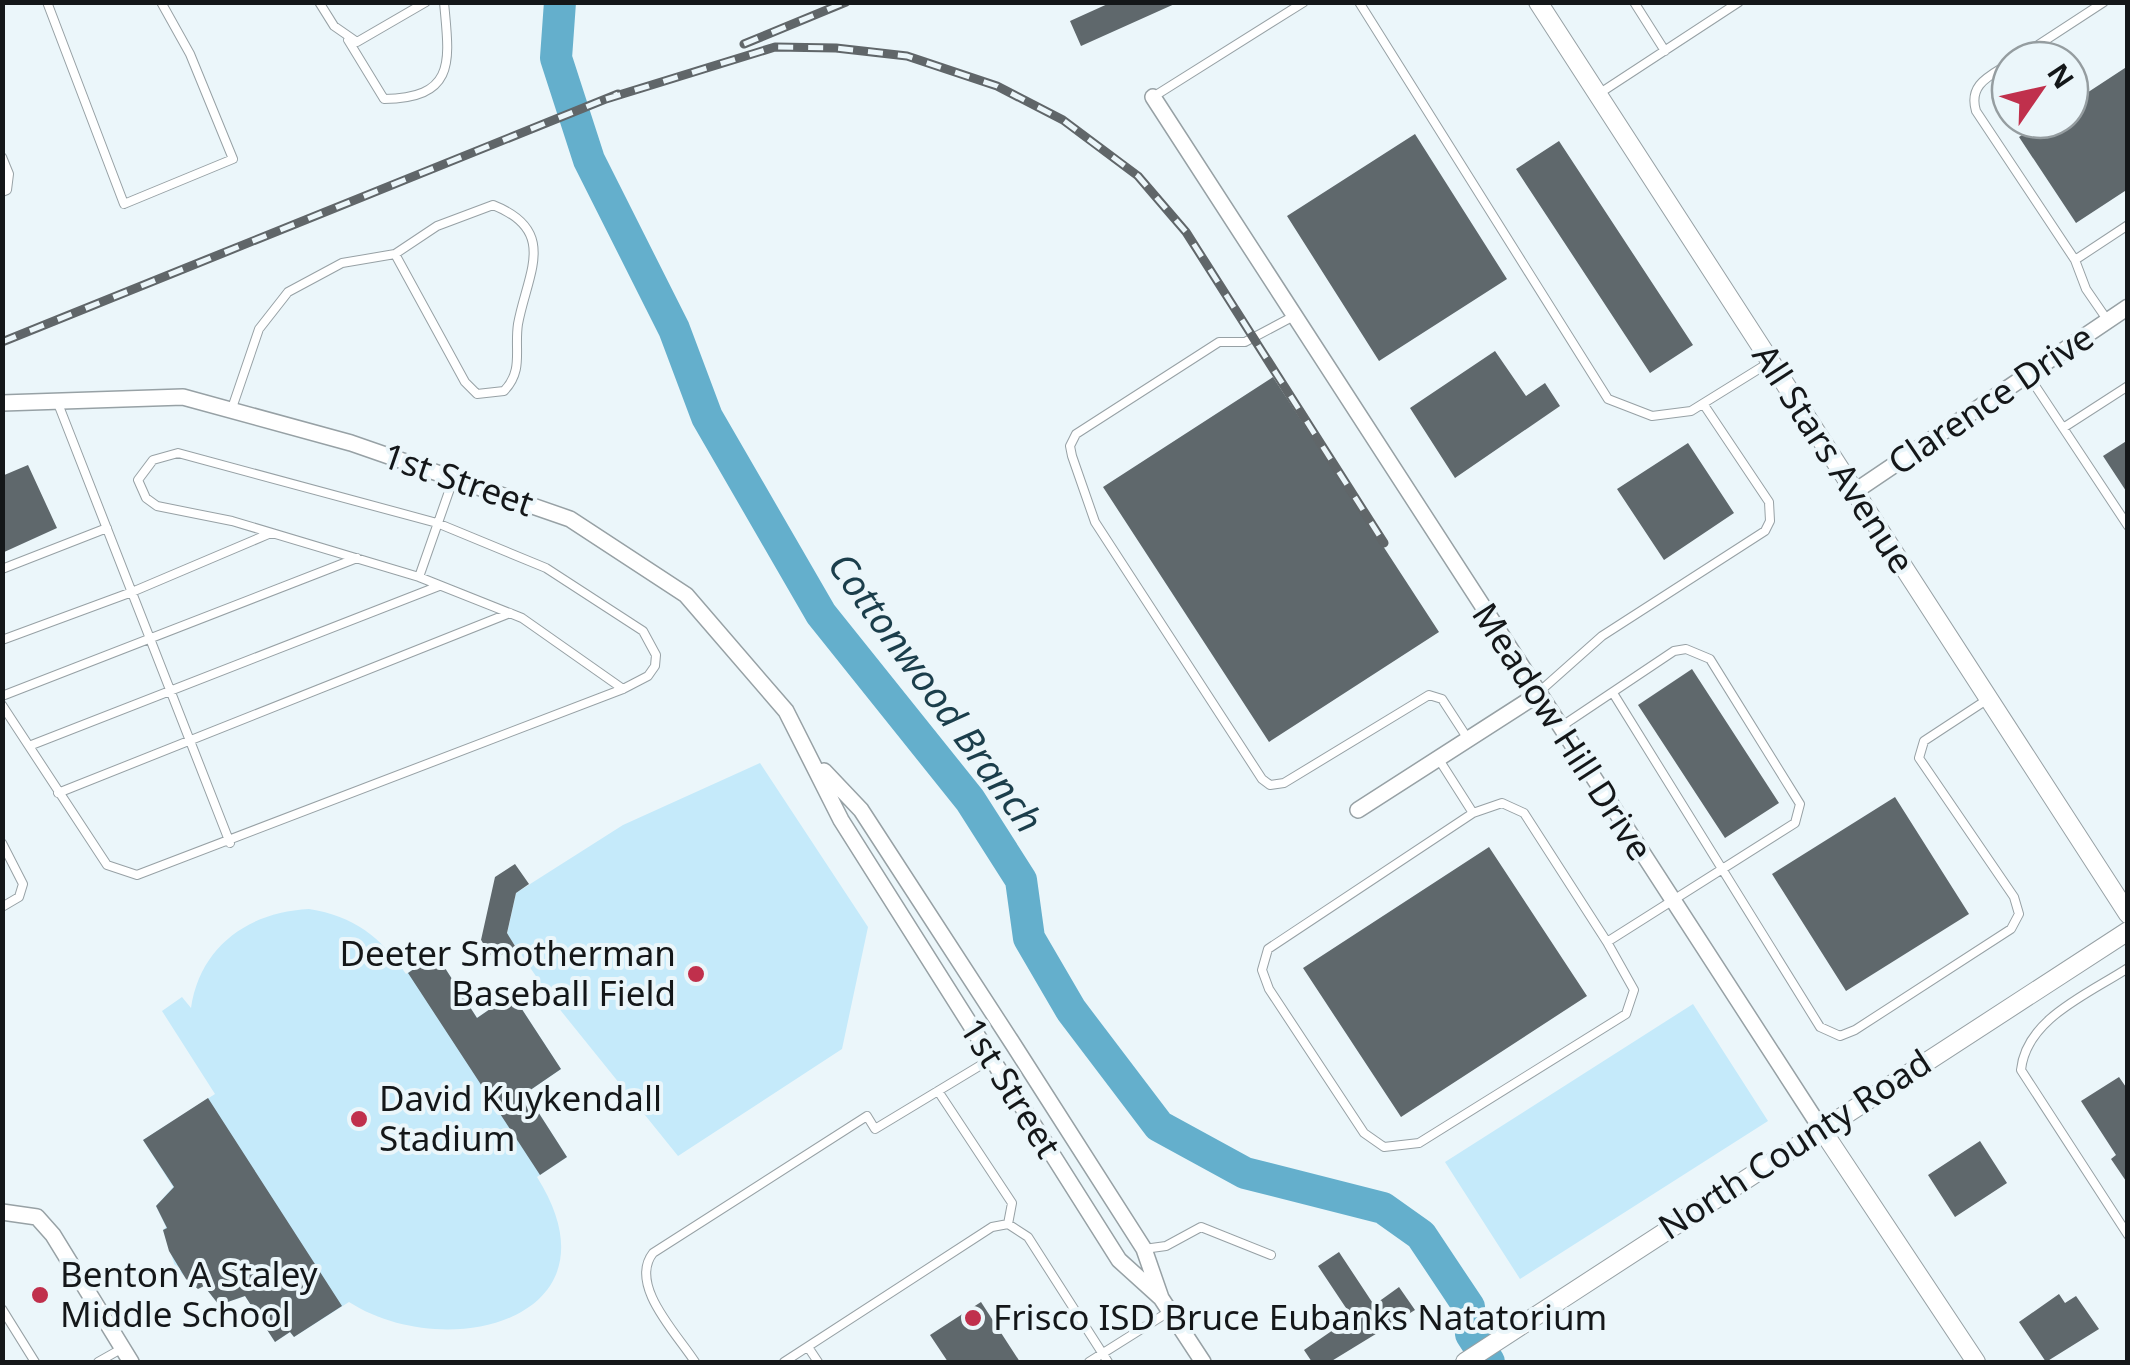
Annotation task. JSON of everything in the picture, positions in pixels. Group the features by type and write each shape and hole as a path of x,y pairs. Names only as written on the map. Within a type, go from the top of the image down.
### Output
{"street":[{"name":"All Stars Avenue","path":"1538,2 2128,914"},
{"name":"Meadow Hill Drive","path":"1153,97 1537,695 1976,1362"},
{"name":"Clarence Drive","path":"1854,492 2128,308"},
{"name":"1st Street","path":"2,402 183,397 455,476 570,520 686,595 786,711 815,761 841,820 991,1059 1120,1260 1166,1305"},
{"path":"1358,810 1537,695"},
{"name":"1st Street","path":"815,761 861,810 1013,1044 1144,1249 1166,1305 1202,1362"},
{"name":"North County Road","path":"1466,1362 2128,931"},
{"path":"991,1059 1013,1044"},
{"path":"2,1212 37,1217 53,1235 126,1356"}],"lane":[{"path":"47,2 124,204 233,159 190,54 161,2"},
{"path":"319,2 384,99 403,99 439,83 450,62 444,2"},
{"path":"348,40 370,38 426,2"},
{"path":"1153,97 1304,2"},
{"path":"1358,2 1608,399 1652,416 1704,405 1770,362"},
{"path":"1634,2 1665,51"},
{"path":"1597,95 1738,2"},
{"path":"2046,40 2104,2"},
{"path":"1990,76 1978,84 1973,104 1990,130"},
{"path":"1997,140 2075,260 2086,289 2108,321"},
{"path":"2,157 9,174 8,190 2,192"},
{"path":"231,411 259,329 288,292 342,264 395,254 420,235 493,205 513,213 525,226 535,260 517,328 515,380 504,391 477,394 465,382 395,254"},
{"path":"2075,260 2128,225"},
{"path":"1294,316 1245,342 1219,342 1076,434 1070,446 1072,456 1095,522 1262,780 1270,785 1284,783 1429,695 1442,699 1468,739"},
{"path":"2028,375 2128,526"},
{"path":"2064,428 2128,386"},
{"path":"57,401 230,842"},
{"path":"1537,695 1602,636 1765,531 1770,521 1769,502 1704,405"},
{"path":"2,705 107,866 137,875 624,690 648,676 655,666 656,654 643,631 546,568 437,523 178,453 153,460 138,480 146,498 157,506 271,533 441,585 510,613 624,690"},
{"path":"420,577 455,476"},
{"path":"2,569 107,528"},
{"path":"2,640 132,592 271,533"},
{"path":"2,696 356,558"},
{"path":"28,746 441,585"},
{"path":"58,793 510,613"},
{"path":"1559,728 1674,652 1696,651 1710,659 1794,790 1800,813 1795,822 1607,942"},
{"path":"1613,693 1820,1027 1840,1036 2010,929 2019,914 2014,897 1919,758 1924,741 1988,699"},
{"path":"1438,758 1473,813"},
{"path":"1502,804 1524,814 1607,942 1634,990 1626,1014 1418,1143 1384,1147 1372,1141 1270,990 1263,958 1268,948 1473,813 1502,804"},
{"path":"2,842 23,884 19,897 2,907"},
{"path":"2128,968 2048,1020 2023,1049 2021,1070 2128,1235"},
{"path":"695,1362 647,1287 644,1270 653,1253 868,1116 875,1129 991,1059"},
{"path":"938,1091 1012,1203 1008,1224"},
{"path":"784,1362 992,1227 1008,1224 1028,1237 1108,1362"},
{"path":"1144,1249 1166,1246 1201,1227 1271,1255"},
{"path":"1089,1362 1166,1305"},
{"path":"2,1309 35,1362"},
{"path":"808,1347 818,1362"},
{"path":"98,1362 126,1356"}],"shaded area":[{"name":"Deeter Smotherman Baseball Field","path":"760,763 868,927 842,1049 678,1156 553,1001 507,934 516,893 623,825"},
{"name":"David Kuykendall Stadium","path":"309,909 340,917 365,930 387,949 406,974 436,954 477,1018 512,994 561,1069 526,1093 567,1157 537,1177 559,1225 559,1265 543,1295 514,1316 475,1327 433,1329 389,1320 349,1302 294,1337 290,1332 275,1342 245,1296 219,1305 204,1286 193,1286 175,1266 163,1230 166,1227 156,1206 173,1187 143,1140 215,1094 162,1011 182,997 191,1008 205,967 231,936 267,917"},
{"path":"1693,1004 1768,1121 1520,1279 1445,1162"}],"building":[{"path":"1112,2 1179,2 1081,46 1070,21"},
{"path":"2128,66 2128,189 2076,223 2021,140 2090,140 2090,91"},
{"path":"1415,134 1507,279 1379,361 1287,216"},
{"path":"1559,141 1693,345 1650,373 1516,169"},
{"path":"1495,351 1526,396 1545,383 1560,406 1455,478 1410,408"},
{"path":"1273,377 1439,632 1269,742 1103,487"},
{"path":"2128,440 2128,494 2103,456"},
{"path":"1688,443 1734,513 1664,560 1617,489"},
{"path":"28,465 57,528 2,553 2,476"},
{"path":"1692,669 1779,803 1725,838 1638,705"},
{"path":"1895,797 1969,914 1846,991 1772,874"},
{"path":"1489,847 1587,996 1401,1117 1303,968"},
{"path":"515,864 529,884 516,893 507,933 515,946 494,960 481,940 495,877"},
{"path":"436,954 477,1018 512,994 561,1069 526,1093 567,1157 540,1175 408,973"},
{"path":"2119,1077 2128,1090 2128,1184 2111,1159 2116,1155 2081,1101"},
{"path":"208,1098 342,1306 294,1337 290,1332 275,1342 245,1296 219,1305 204,1286 198,1289 186,1279 169,1251 163,1230 167,1228 156,1206 174,1187 143,1140"},
{"path":"1980,1141 2007,1183 1955,1217 1928,1175"},
{"path":"1339,1252 1374,1305 1399,1287 1415,1310 1330,1362 1312,1362 1304,1350 1352,1317 1318,1266"},
{"path":"2059,1294 2065,1303 2076,1296 2099,1329 2046,1362 2019,1322"},
{"name":"Frisco ISD Bruce Eubanks Natatorium","path":"981,1302 1020,1362 948,1362 930,1335"}],"waterway":[{"name":"Cottonwood Branch","path":"560,2 556,58 589,160 674,329 707,417 821,614 970,800 1021,880 1029,938 1071,1010 1159,1126 1245,1173 1383,1208 1421,1235 1469,1307 1471,1334 1489,1362"}],"railway":[{"path":"744,44 846,2"},
{"path":"606,99 775,47 836,48 907,56 997,86 1063,120 1138,176 1186,232 1384,543"},
{"path":"2,342 618,94"}],"place":[{"name":"Deeter Smotherman Baseball Field","path":"696,974"},
{"name":"David Kuykendall Stadium","path":"359,1119"},
{"name":"Benton A Staley Middle School","path":"40,1295"},
{"name":"Frisco ISD Bruce Eubanks Natatorium","path":"973,1318"}]}
